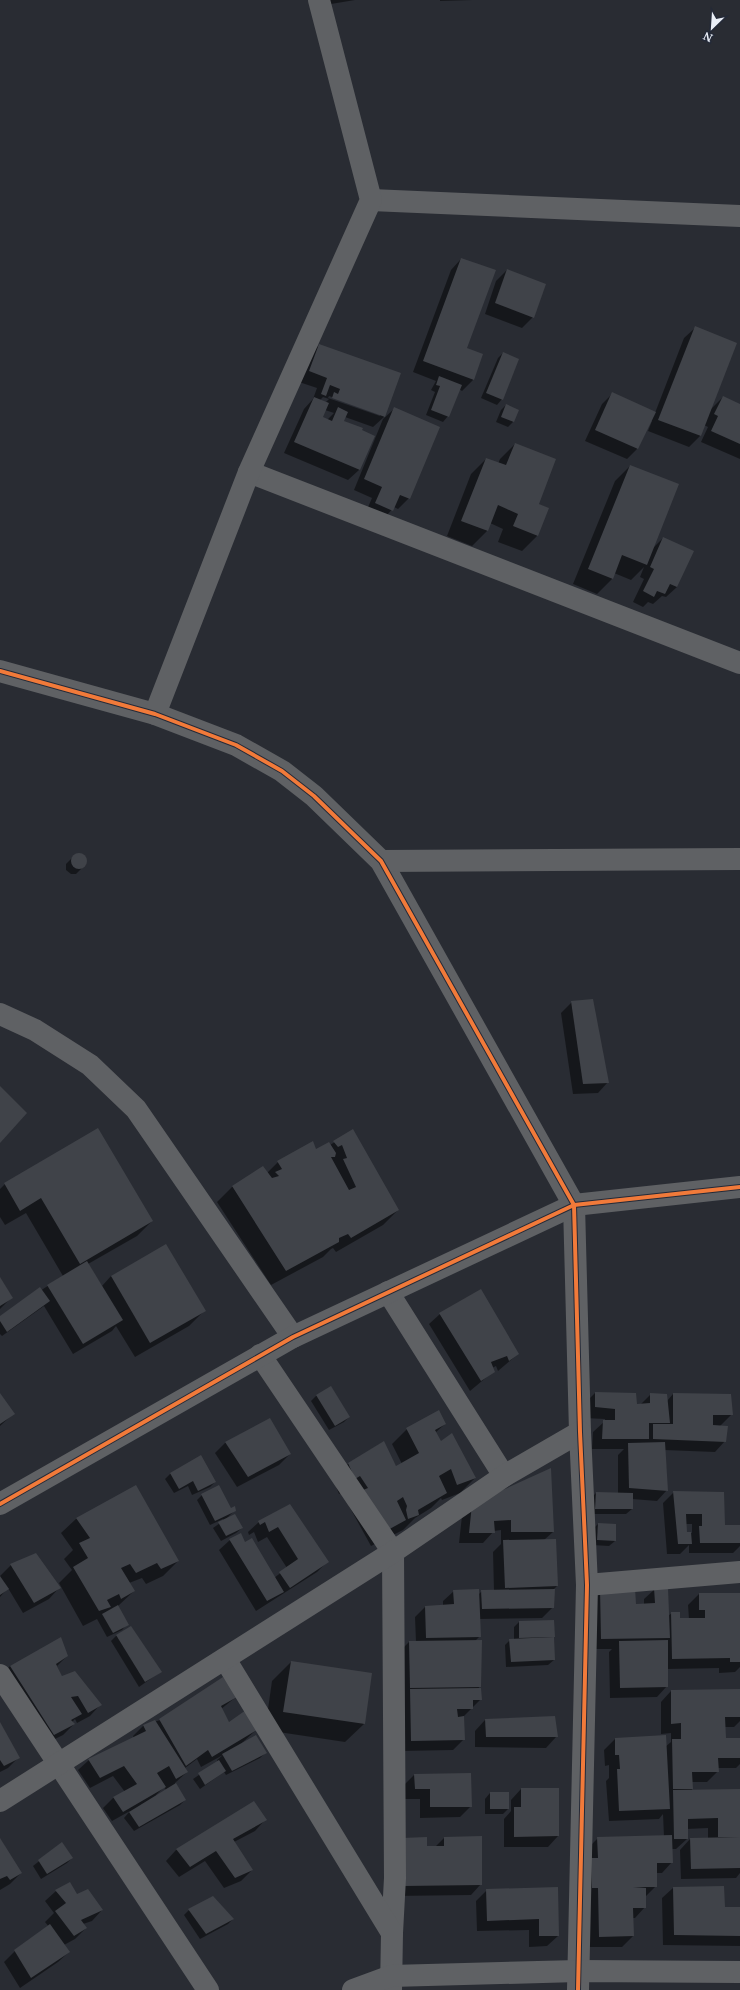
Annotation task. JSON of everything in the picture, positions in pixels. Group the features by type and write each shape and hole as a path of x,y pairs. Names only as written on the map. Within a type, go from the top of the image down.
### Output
{"street":[{"path":"155,714 249,472 371,200 319,0"},
{"path":"371,200 740,216"},
{"path":"249,472 740,663"},
{"path":"0,671 155,714 236,745 282,771 314,796 380,860 574,1205 580,1432 587,1584 578,1980"},
{"path":"380,860 740,859"},
{"path":"0,1014 35,1030 90,1065 136,1109 293,1337"},
{"path":"0,1504 293,1337 574,1205 740,1187"},
{"path":"388,1292 504,1476"},
{"path":"260,1355 393,1552 395,1878 391,1983"},
{"path":"0,1801 393,1552 504,1476 580,1432"},
{"path":"587,1584 740,1572"},
{"path":"225,1659 392,1933"},
{"path":"0,1675 208,1990"},
{"path":"353,1990 391,1983 578,1980 740,1972"}],"building":[{"path":"461,258 496,270 467,348 483,354 474,380 423,361"},
{"path":"507,269 546,284 534,318 495,303"},
{"path":"695,326 737,343 701,436 658,420"},
{"path":"319,344 401,373 385,417 332,398 334,392 338,394 340,389 330,385 326,396 321,394 327,378 309,371"},
{"path":"503,352 519,359 503,400 486,393"},
{"path":"439,376 462,385 449,417 431,410 440,386 436,385"},
{"path":"612,392 656,412 638,449 595,430"},
{"path":"723,396 740,404 740,444 711,431 718,416 714,414"},
{"path":"314,397 329,403 323,417 332,421 338,407 348,412 344,421 363,428 362,430 375,436 360,470 294,442"},
{"path":"506,404 519,410 514,422 501,417"},
{"path":"394,407 440,427 410,499 400,495 393,511 375,503 382,487 364,479"},
{"path":"515,443 556,459 539,504 549,508 538,536 513,526 518,514 498,505 488,531 461,521 486,458 506,465"},
{"path":"630,465 679,484 647,565 622,555 613,579 588,569"},
{"path":"663,537 694,551 677,587 670,584 665,594 657,591 654,597 643,591 654,569 650,567"},
{"path":"76,853 82,853 87,858 85,867 82,869 76,869 71,864 71,858"},
{"path":"593,999 609,1083 583,1084 571,1001"},
{"path":"0,1086 27,1113 0,1143"},
{"path":"98,1128 153,1221 80,1264 41,1198 20,1211 4,1183"},
{"path":"353,1129 399,1210 351,1238 348,1234 339,1238 339,1242 286,1271 232,1186 263,1166 272,1178 279,1176 275,1172 282,1169 277,1161 313,1141 316,1149 329,1142 336,1153 335,1157 331,1157 349,1190 356,1187 343,1159 347,1158 342,1145 338,1147 333,1141"},
{"path":"166,1244 206,1311 150,1343 111,1276"},
{"path":"87,1261 123,1320 83,1344 47,1285"},
{"path":"0,1277 13,1298 0,1306"},
{"path":"40,1287 50,1301 7,1332 0,1321 0,1316"},
{"path":"481,1289 519,1354 509,1361 507,1356 491,1362 495,1372 481,1381 439,1313"},
{"path":"331,1386 350,1417 335,1426 316,1395"},
{"path":"595,1392 636,1393 637,1404 650,1403 650,1393 667,1394 670,1423 649,1423 649,1439 602,1439 603,1420 615,1420 615,1409 595,1407"},
{"path":"0,1393 15,1414 0,1424"},
{"path":"673,1393 731,1394 733,1415 713,1415 713,1425 728,1426 726,1442 653,1439 653,1424 673,1424"},
{"path":"439,1410 446,1424 435,1430 441,1441 452,1433 476,1478 457,1485 451,1469 439,1476 447,1493 418,1510 419,1515 408,1519 406,1510 407,1506 403,1497 397,1501 406,1520 386,1531 363,1490 368,1488 360,1476 355,1479 348,1463 384,1441 396,1466 419,1453 406,1428"},
{"path":"270,1418 291,1454 248,1477 225,1442"},
{"path":"665,1442 668,1491 629,1488 628,1443"},
{"path":"201,1455 216,1482 198,1491 193,1481 179,1489 170,1473"},
{"path":"551,1468 554,1532 511,1532 511,1520 494,1521 495,1533 469,1533 472,1504"},
{"path":"136,1485 179,1561 161,1569 157,1563 136,1573 130,1564 121,1568 135,1591 121,1599 119,1594 107,1600 111,1607 99,1611 73,1567 88,1558 79,1543 90,1538 76,1518"},
{"path":"219,1485 231,1508 235,1506 236,1511 215,1521 201,1494"},
{"path":"673,1491 724,1492 725,1525 740,1525 740,1543 700,1543 699,1526 702,1526 702,1514 686,1514 687,1532 691,1532 692,1544 678,1544"},
{"path":"596,1492 633,1493 633,1509 595,1509"},
{"path":"290,1504 329,1562 290,1588 279,1572 298,1559 278,1527 269,1532 265,1522 260,1525 258,1521"},
{"path":"235,1514 243,1528 226,1536 218,1522"},
{"path":"598,1523 616,1524 616,1541 597,1540"},
{"path":"241,1533 245,1542 252,1538 284,1592 267,1601 229,1539"},
{"path":"556,1539 558,1586 505,1588 503,1540"},
{"path":"36,1553 61,1588 34,1603 10,1564"},
{"path":"0,1576 9,1589 0,1595"},
{"path":"635,1588 636,1604 655,1603 654,1588 668,1588 670,1638 601,1639 600,1589"},
{"path":"479,1589 481,1637 426,1638 425,1606 454,1604 453,1590"},
{"path":"555,1589 554,1608 482,1609 481,1590"},
{"path":"699,1593 740,1593 740,1662 730,1662 730,1658 672,1659 671,1612 680,1612 680,1618 705,1618 705,1610 699,1610"},
{"path":"118,1605 129,1625 113,1633 102,1614"},
{"path":"554,1620 555,1637 519,1638 519,1621"},
{"path":"131,1626 162,1672 145,1682 116,1635"},
{"path":"61,1637 68,1656 56,1664 62,1676 75,1671 102,1705 88,1713 78,1696 71,1697 82,1714 71,1720 75,1724 54,1735 10,1666"},
{"path":"554,1637 555,1660 511,1662 509,1639"},
{"path":"482,1640 481,1687 410,1688 409,1641"},
{"path":"668,1640 668,1687 620,1688 619,1641"},
{"path":"291,1661 372,1673 365,1724 283,1712"},
{"path":"223,1677 237,1697 221,1706 229,1722 246,1710 257,1730 212,1757 208,1750 186,1766 159,1719"},
{"path":"481,1688 482,1700 473,1700 473,1709 457,1709 458,1717 464,1716 465,1740 411,1741 410,1689"},
{"path":"740,1689 740,1717 725,1717 726,1738 740,1738 740,1758 718,1758 719,1772 692,1772 693,1789 673,1789 672,1739 681,1739 681,1723 671,1724 671,1690"},
{"path":"555,1716 558,1737 486,1737 485,1719"},
{"path":"155,1720 188,1772 176,1779 169,1766 157,1773 166,1787 123,1812 113,1797 137,1784 124,1766 100,1778 88,1759 146,1731 143,1725"},
{"path":"0,1722 20,1758 4,1766 0,1760"},
{"path":"256,1735 267,1753 232,1771 222,1754"},
{"path":"666,1735 670,1809 619,1811 617,1769 620,1769 619,1755 615,1755 615,1738"},
{"path":"219,1760 226,1771 205,1785 198,1773"},
{"path":"471,1773 472,1807 430,1807 430,1789 415,1789 414,1774"},
{"path":"176,1783 186,1800 139,1827 129,1812"},
{"path":"521,1788 559,1788 559,1836 514,1837 514,1807 521,1807"},
{"path":"740,1789 740,1837 718,1837 718,1818 688,1819 688,1839 674,1839 673,1790"},
{"path":"490,1792 509,1792 509,1809 490,1809"},
{"path":"254,1801 267,1820 233,1839 253,1870 235,1878 216,1851 190,1867 176,1849"},
{"path":"672,1835 673,1863 657,1863 657,1887 633,1887 646,1888 646,1908 633,1908 634,1936 599,1937 598,1888 592,1888 591,1858 598,1858 597,1837"},
{"path":"482,1836 482,1885 403,1886 402,1838 427,1837 427,1846 444,1846 444,1837"},
{"path":"740,1837 740,1868 691,1869 690,1838"},
{"path":"0,1838 22,1873 10,1880 7,1876 0,1879"},
{"path":"62,1842 73,1858 47,1874 38,1860"},
{"path":"70,1882 77,1894 88,1889 103,1910 81,1920 87,1928 74,1936 55,1911 66,1903 55,1890"},
{"path":"724,1886 725,1907 740,1907 740,1936 674,1935 673,1887"},
{"path":"558,1887 559,1936 539,1936 539,1919 487,1921 486,1889"},
{"path":"213,1896 234,1919 206,1934 188,1909"},
{"path":"50,1924 70,1952 31,1978 14,1950"}],"cycle path":[{"path":"0,671 155,714 236,745 282,771 314,796 381,861 574,1205 580,1432 587,1585 578,1990"},
{"path":"0,1504 293,1337 574,1205 740,1187"}]}
